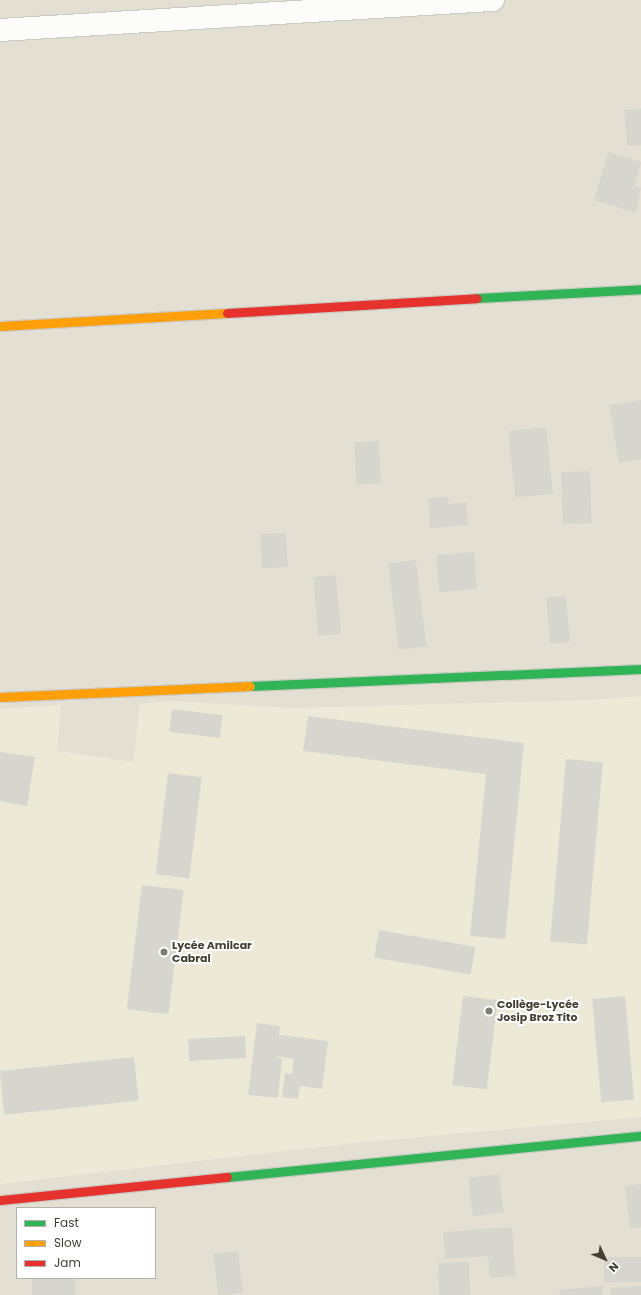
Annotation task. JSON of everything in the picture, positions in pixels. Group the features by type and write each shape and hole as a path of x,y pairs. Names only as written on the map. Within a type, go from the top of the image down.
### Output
{"street":[{"path":"0,30 493,0"},
{"path":"0,326 641,289"},
{"path":"0,697 641,670"},
{"path":"0,1200 641,1136"}],"shaded area":[{"path":"0,0 641,0 641,1295 0,1295"},
{"path":"641,696 641,1117 354,1143 0,1184 0,709 61,705 57,751 133,762 140,704 171,701 293,708 593,700"}],"building":[{"path":"641,109 641,145 627,146 624,110"},
{"path":"608,152 641,162 635,186 641,188 636,213 594,200"},
{"path":"641,400 641,459 619,463 609,405"},
{"path":"546,427 553,494 515,498 508,431"},
{"path":"379,441 381,483 356,484 354,442"},
{"path":"590,471 592,523 563,524 561,472"},
{"path":"448,497 448,504 466,502 468,525 430,528 428,498"},
{"path":"286,533 288,567 262,568 260,534"},
{"path":"474,552 477,589 439,592 436,555"},
{"path":"416,560 427,646 399,650 388,563"},
{"path":"336,575 341,634 318,636 313,577"},
{"path":"566,596 570,642 550,644 546,598"},
{"path":"172,709 223,715 220,738 169,732"},
{"path":"308,716 524,743 505,939 470,936 486,774 303,751"},
{"path":"0,752 35,757 27,806 0,801"},
{"path":"566,759 603,762 587,945 550,941"},
{"path":"168,773 202,777 189,878 156,874"},
{"path":"142,885 184,890 168,1014 127,1009"},
{"path":"379,930 476,947 471,975 374,958"},
{"path":"463,996 498,1000 487,1090 452,1085"},
{"path":"625,996 634,1100 601,1102 592,999"},
{"path":"257,1023 280,1026 279,1035 328,1041 322,1089 300,1086 298,1099 282,1097 285,1073 292,1074 294,1059 276,1056 282,1059 278,1098 248,1095"},
{"path":"245,1036 246,1058 189,1061 188,1039"},
{"path":"134,1057 139,1101 4,1115 0,1071"},
{"path":"499,1174 504,1213 473,1216 468,1178"},
{"path":"641,1184 641,1227 630,1228 625,1186"},
{"path":"512,1227 516,1276 490,1278 488,1256 445,1259 443,1232"},
{"path":"238,1251 243,1293 218,1295 213,1254"},
{"path":"604,1257 641,1257 641,1282 604,1282"},
{"path":"469,1262 470,1295 439,1295 438,1263"},
{"path":"32,1279 75,1279 75,1295 32,1295"},
{"path":"602,1286 603,1295 560,1295 559,1290"},
{"path":"641,1286 641,1295 611,1295 610,1288"}],"traffic: fast":[{"path":"477,298 641,289"},
{"path":"250,686 641,669"},
{"path":"227,1177 641,1136"}],"traffic: slow":[{"path":"0,326 227,313"},
{"path":"0,697 250,686"}],"traffic: jam":[{"path":"227,313 477,298"},
{"path":"0,1200 227,1177"}],"place":[{"name":"Lycée Amilcar Cabral","path":"164,952"},
{"name":"Collège-Lycée Josip Broz Tito","path":"489,1011"}]}
